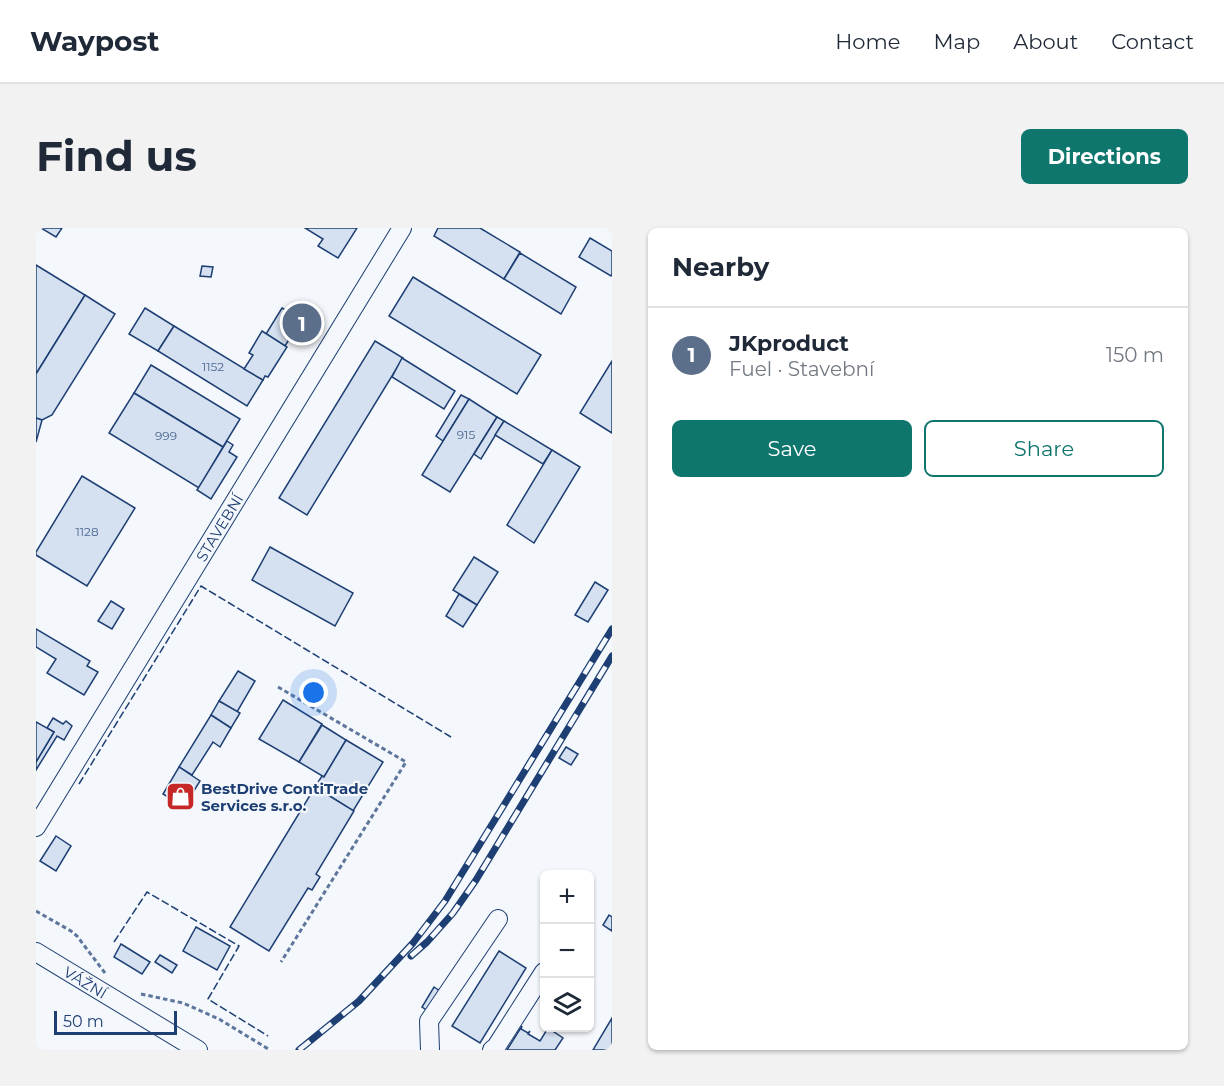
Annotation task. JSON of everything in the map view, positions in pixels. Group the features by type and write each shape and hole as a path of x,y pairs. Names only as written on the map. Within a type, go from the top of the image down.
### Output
{"street":[{"name":"STAVEBNÍ","path":"36,827 402,228"},
{"path":"430,1050 429,1021 498,919"},
{"name":"VÁŽNÍ","path":"36,952 198,1050"},
{"path":"492,1050 540,978"}],"path":[{"path":"278,687 406,762 281,962"},
{"path":"36,911 77,936 103,972 113,978"},
{"path":"133,990 143,996 183,1003 219,1018 270,1050"}],"building":[{"path":"41,228 62,228 56,237"},
{"path":"305,228 357,228 338,258 318,246 323,239"},
{"path":"438,228 480,228 520,252 504,279 434,236"},
{"path":"590,238 612,251 611,276 579,257"},
{"path":"520,253 576,287 561,314 504,279"},
{"path":"36,265 85,295 36,374"},
{"path":"202,266 213,267 211,277 200,276"},
{"path":"413,277 541,355 517,394 389,316"},
{"path":"85,295 115,314 52,415 42,420 36,418 36,374"},
{"path":"145,308 174,326 158,351 129,334"},
{"path":"282,308 292,314 295,310 304,316 285,346 266,334"},
{"path":"174,326 263,380 247,406 158,351"},
{"path":"262,331 287,347 268,377 265,376 263,380 244,369 253,355 249,353"},
{"path":"375,341 403,358 307,515 279,498"},
{"path":"402,358 455,391 444,409 392,377"},
{"path":"612,361 612,433 580,413"},
{"path":"151,365 240,419 223,447 134,393"},
{"path":"134,393 223,447 199,488 109,433"},
{"path":"461,395 469,399 443,441 436,436"},
{"path":"469,399 497,417 450,492 422,475"},
{"path":"497,417 504,421 481,459 474,454"},
{"path":"36,418 42,420 36,442"},
{"path":"504,421 552,450 543,464 495,435"},
{"path":"227,441 233,445 229,452 237,457 211,499 197,490"},
{"path":"552,450 580,467 534,543 507,525"},
{"path":"82,476 135,508 87,586 36,555"},
{"path":"270,547 353,593 335,626 252,580"},
{"path":"474,557 498,572 477,605 453,590"},
{"path":"595,582 608,590 588,622 575,615"},
{"path":"459,594 477,605 463,627 446,616"},
{"path":"111,601 124,609 112,629 98,621"},
{"path":"36,629 90,661 87,666 98,672 84,695 47,673 56,659 36,647"},
{"path":"238,671 255,681 237,712 219,701"},
{"path":"283,700 322,724 299,762 259,739"},
{"path":"219,701 240,713 231,728 211,715"},
{"path":"211,715 231,728 220,747 213,742 192,775 179,767"},
{"path":"53,718 63,724 66,721 72,726 64,740 57,736 36,770 36,762 54,732 47,728"},
{"path":"36,722 54,732 36,762"},
{"path":"322,725 346,740 324,777 299,762"},
{"path":"346,740 383,762 353,811 315,787 322,776 324,777"},
{"path":"566,747 578,754 571,765 559,758"},
{"path":"179,767 200,781 184,807 163,794"},
{"path":"315,787 354,811 316,874 320,877 312,890 308,888 269,951 230,927"},
{"path":"56,836 71,846 56,871 40,861"},
{"path":"609,915 612,917 612,931 603,925"},
{"path":"196,927 230,946 217,970 183,951"},
{"path":"121,944 150,962 142,974 114,957"},
{"path":"499,951 526,968 480,1043 452,1026"},
{"path":"160,955 177,965 172,973 155,962"},
{"path":"434,987 440,991 428,1011 422,1007"},
{"path":"612,1018 612,1050 593,1050"},
{"path":"522,1026 521,1029 528,1033 530,1031 528,1034 540,1041 546,1032 554,1032 563,1038 555,1050 507,1050"}],"railway":[{"path":"299,1050 359,1001 413,943 445,901 612,629"},
{"path":"411,956 453,913 476,880 612,656"}],"fence":[{"path":"79,784 201,586 451,737"},
{"path":"114,942 147,892 239,946 208,999 268,1036"}],"place":[{"name":"JKproduct","path":"302,323"},
{"name":"BestDrive ContiTrade Services s.r.o.","path":"180,797"}]}
